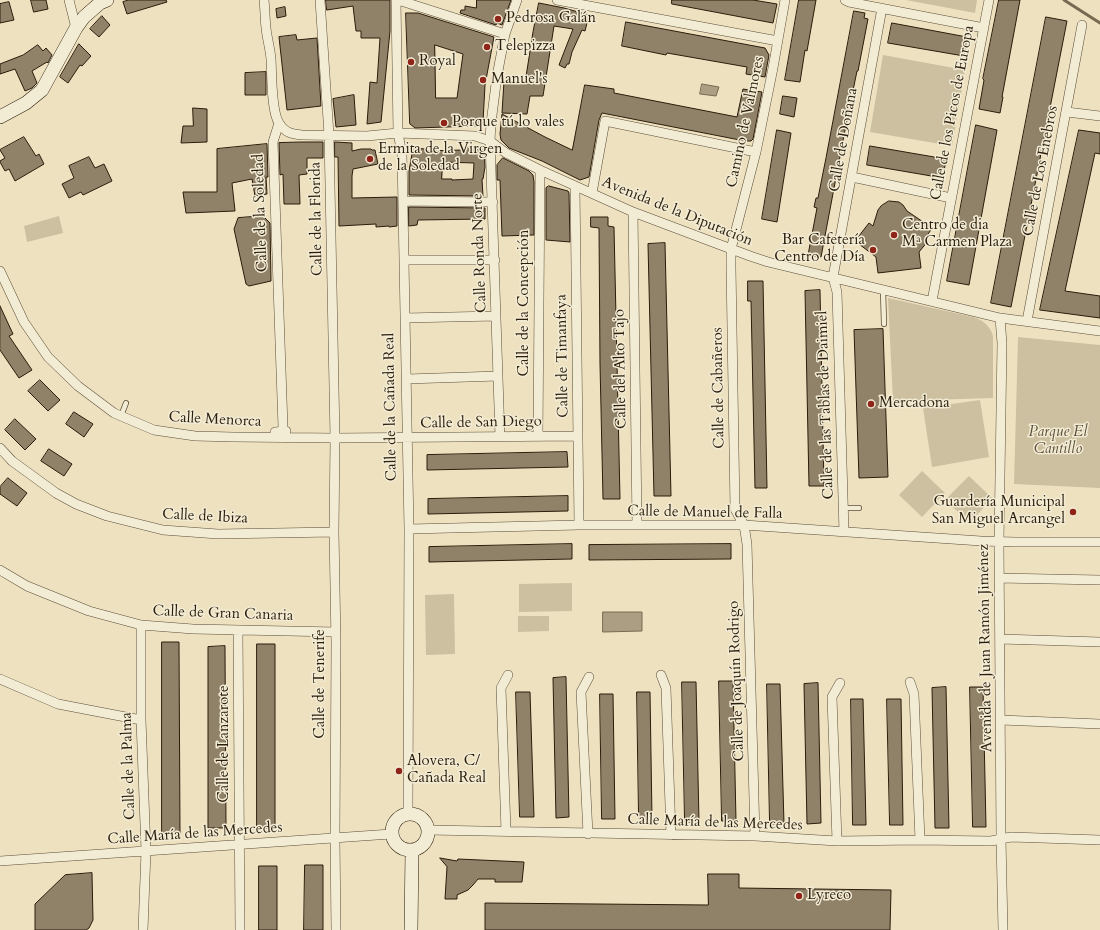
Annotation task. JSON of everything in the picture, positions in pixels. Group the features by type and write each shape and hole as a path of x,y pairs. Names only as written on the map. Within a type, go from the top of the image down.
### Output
{"street":[{"path":"70,0 76,28"},
{"path":"0,117 26,103 42,90 76,28 84,17 107,0"},
{"path":"264,0 266,28 271,57 274,108 279,123"},
{"name":"Calle de la Florida","path":"320,0 329,135 335,438"},
{"path":"397,0 505,34"},
{"name":"Calle de la Cañada Real","path":"397,0 398,134 402,150 408,437 408,814"},
{"name":"Calle Ronda Norte","path":"500,436 490,141 496,84 505,34 517,0"},
{"path":"557,0 778,41"},
{"name":"Camino de Valmores","path":"732,248 756,152 785,0"},
{"path":"845,0 984,28"},
{"name":"Calle de los Picos de Europa","path":"932,301 989,0"},
{"name":"Calle de Doñana","path":"833,277 882,8"},
{"name":"Calle de Los Enebros","path":"1027,321 1082,25"},
{"path":"1067,112 1100,116"},
{"path":"592,193 605,121 756,152"},
{"name":"Avenida de la Diputación","path":"279,123 288,133 292,134 475,136 490,141 506,153 540,170 634,212 768,262 1000,318 1100,331"},
{"name":"Calle de la Soledad","path":"276,437 275,432 286,431 282,430 273,142 279,123"},
{"name":"Calle de la Concepción","path":"538,436 540,170"},
{"path":"852,177 951,198"},
{"name":"Calle de Timanfaya","path":"575,186 579,525"},
{"path":"403,201 493,202"},
{"name":"Calle del Alto Tajo","path":"634,212 638,525"},
{"name":"Calle de Cabañeros","path":"732,248 731,268 735,509 744,525"},
{"path":"404,260 495,260"},
{"name":"Calle Menorca","path":"0,270 24,322 48,357 78,386 114,413 154,430 195,436 335,438 408,437"},
{"name":"Calle de las Tablas de Daimiel","path":"833,277 837,292 844,532"},
{"path":"405,318 496,316"},
{"name":"Avenida de Juan Ramón Jiménez","path":"1000,318 1002,343 999,542 1003,930"},
{"path":"407,379 498,376"},
{"name":"Calle de San Diego","path":"408,437 578,436"},
{"name":"Calle de Tenerife","path":"335,438 336,930"},
{"name":"Calle de Ibiza","path":"0,448 12,461 56,493 76,504 114,518 163,530 218,534 334,532"},
{"name":"Calle de Manuel de Falla","path":"409,529 579,525 744,525 999,542 1100,542"},
{"name":"Calle de Joaquín Rodrigo","path":"744,525 747,544 755,836"},
{"name":"Calle de Gran Canaria","path":"0,570 27,586 89,611 141,625 193,629 336,632"},
{"path":"1000,578 1100,580"},
{"name":"Calle de la Palma","path":"141,625 140,720 146,851 142,930"},
{"name":"Calle de Lanzarote","path":"238,630 240,930"},
{"path":"1000,639 1100,642"},
{"path":"506,831 501,688 508,675"},
{"path":"661,675 666,688 671,835"},
{"path":"588,834 581,692 589,677"},
{"path":"0,679 58,704 140,720"},
{"path":"910,682 914,694 920,840"},
{"path":"837,841 832,697 840,683"},
{"path":"1001,720 1100,724"},
{"path":"408,814 418,815 425,821 428,830 428,837 424,844 412,851 402,849 395,843 391,834 392,827 396,820 401,816 408,814"},
{"name":"Calle María de las Mercedes","path":"428,830 755,836 837,841 991,841 1011,837 1100,840"},
{"name":"Calle María de las Mercedes","path":"0,861 391,834"},
{"path":"411,930 412,851"}],"lane":[{"path":"883,290 884,324"},
{"path":"121,416 126,403"},
{"path":"844,508 859,508"}],"green space":[{"path":"906,0 977,0 975,13"},
{"path":"883,55 965,70 952,146 870,132"},
{"path":"59,216 63,233 27,242 24,226"},
{"path":"888,298 973,317 979,319 987,325 993,336 993,398 893,401"},
{"name":"Parque El Cantillo","path":"1018,337 1100,345 1100,488 1014,484"},
{"path":"980,400 989,457 932,467 923,408"},
{"path":"922,471 945,493 922,517 899,495"},
{"path":"969,476 992,498 970,523 945,500"},
{"path":"572,583 572,611 519,612 519,584"},
{"path":"454,594 455,654 426,655 425,595"},
{"path":"518,616 549,616 549,631 518,632"}],"shaded area":[{"path":"702,84 719,87 716,96 700,94"},
{"path":"603,612 642,612 642,631 603,632"}],"building":[{"path":"31,0 46,0 48,9 34,12"},
{"path":"129,0 166,0 167,2 127,14 123,2"},
{"path":"326,0 390,0 390,31 381,122 367,124 370,82 377,83 380,38 361,38 361,31 356,31 353,6 327,10"},
{"path":"477,0 511,0 502,25 497,23 496,25 460,13 461,10 465,10 465,6 476,8"},
{"path":"672,0 753,0 777,4 773,23 672,4"},
{"path":"799,0 816,0 807,51 805,50 800,82 785,80"},
{"path":"999,0 1020,0 1000,113 979,109 983,79"},
{"path":"9,2 14,20 0,23 0,4"},
{"path":"539,3 589,15 585,31 582,30 572,52 569,64 567,64 565,68 559,65 573,29 554,26 543,96 530,96 527,114 502,113 504,81 525,83"},
{"path":"285,7 286,16 277,18 276,9"},
{"path":"854,11 865,13 864,18 868,19 821,257 808,255 817,208 814,207 816,198 818,198"},
{"path":"406,13 418,13 494,37 485,85 483,122 477,126 415,128 410,124","holes":["435,45 463,54 457,98 436,98"]},
{"path":"102,16 110,25 99,37 90,29"},
{"path":"1046,17 1067,21 1011,307 991,303"},
{"path":"626,22 765,48 769,55 765,77 746,74 747,67 667,53 666,55 622,46"},
{"path":"892,23 967,37 964,56 888,43"},
{"path":"296,35 297,40 317,38 321,106 287,110 279,37"},
{"path":"79,44 91,56 82,66 80,65 68,83 60,77"},
{"path":"38,45 43,51 46,48 52,55 48,63 47,62 32,71 37,83 32,88 25,91 15,69 0,74 0,64 23,55"},
{"path":"266,72 266,95 245,95 245,73"},
{"path":"585,85 614,89 614,93 737,117 743,89 762,92 753,139 751,141 602,113 599,120 589,177 580,180 542,161 509,148 501,140 500,134 502,114 572,150"},
{"path":"354,95 356,125 336,127 333,99"},
{"path":"783,96 797,98 794,117 780,114"},
{"path":"193,108 207,109 207,142 181,143 183,126 193,126"},
{"path":"976,125 997,130 969,285 947,281"},
{"path":"777,130 791,133 777,222 762,219"},
{"path":"1079,130 1100,133 1100,154 1095,153 1065,291 1100,296 1100,318 1040,310"},
{"path":"24,137 36,156 39,154 44,164 15,181 9,169 5,171 0,162 5,158 0,150"},
{"path":"323,142 323,158 307,158 307,174 299,175 300,204 284,204 283,174 280,175 279,143"},
{"path":"335,142 352,143 352,151 361,149 375,150 378,164 353,169 352,198 397,197 397,226 376,227 376,224 339,226 338,157 335,157"},
{"path":"267,144 267,194 255,196 252,179 232,183 235,211 186,213 183,192 217,192 217,149"},
{"path":"870,146 946,159 943,178 867,165"},
{"path":"464,147 484,150 485,167 482,179 483,196 409,195 409,171 413,148 425,149 425,151 463,150","holes":["443,162 474,163 473,179 442,179"]},
{"path":"89,157 95,168 104,164 112,181 83,195 81,192 69,198 62,184 74,178 69,166"},
{"path":"503,158 529,171 533,175 534,235 502,236 500,180 497,180 497,165"},
{"path":"549,186 568,191 569,193 570,242 546,240 546,188"},
{"name":"Centro de dia Mª Carmen Plaza","path":"889,201 899,202 907,211 932,228 925,239 928,241 919,252 921,268 878,273 876,257 855,241 869,223 873,226 878,210"},
{"path":"409,207 485,208 485,219 418,220 417,225 409,226"},
{"path":"263,216 270,223 271,281 249,286 246,284 234,229 238,218"},
{"path":"591,217 608,217 608,226 614,227 620,499 603,499 599,228 591,227"},
{"path":"665,243 671,496 654,496 648,244"},
{"path":"748,281 763,281 767,488 755,488 751,301 748,301"},
{"path":"820,290 824,486 809,486 805,291"},
{"path":"0,306 13,334 9,336 32,370 19,378 0,350"},
{"name":"Mercadona","path":"883,329 888,477 859,478 854,330"},
{"path":"40,380 60,400 48,411 28,391"},
{"path":"74,412 93,424 84,437 66,424"},
{"path":"15,419 36,439 25,450 5,430"},
{"path":"49,449 72,464 64,476 41,461"},
{"path":"567,452 568,467 427,470 427,455"},
{"path":"8,478 27,493 17,506 0,494 0,487"},
{"path":"568,496 568,511 428,514 428,499"},
{"path":"572,544 572,559 429,562 429,547"},
{"path":"731,544 731,559 589,560 589,545"},
{"path":"162,642 179,642 180,834 162,834"},
{"path":"257,644 275,644 275,828 257,828"},
{"path":"225,646 226,828 208,828 208,647"},
{"path":"566,677 569,817 556,818 553,678"},
{"path":"719,681 733,681 736,821 722,821"},
{"path":"682,682 696,682 699,822 685,822"},
{"path":"818,683 821,823 807,824 804,684"},
{"path":"767,684 780,684 784,824 770,824"},
{"path":"946,687 949,828 935,828 932,688"},
{"path":"970,687 983,687 986,827 973,827"},
{"path":"516,692 530,692 534,817 520,817"},
{"path":"637,692 650,692 652,819 639,819"},
{"path":"600,694 613,694 615,819 602,819"},
{"path":"851,699 863,699 866,825 853,825"},
{"path":"887,699 901,699 903,825 890,825"},
{"path":"440,858 457,861 458,859 524,862 522,882 495,882 495,879 478,879 468,890 457,895 457,899 445,899 447,867"},
{"path":"305,865 323,865 323,930 304,930"},
{"path":"259,866 277,866 277,930 259,930"},
{"path":"92,873 93,920 89,928 86,930 35,930 35,904 65,875"},
{"name":"Lyreco","path":"708,874 739,874 739,888 891,890 890,930 485,930 485,903 708,905"}],"waterway":[{"path":"1064,0 1100,23"}],"place":[{"name":"Pedrosa Galán","path":"498,19"},
{"name":"Telepizza","path":"487,47"},
{"name":"Royal","path":"411,62"},
{"name":"Manuel's","path":"483,80"},
{"name":"Porque tú lo vales","path":"444,123"},
{"name":"Ermita de la Virgen de la Soledad","path":"370,159"},
{"name":"Centro de dia Mª Carmen Plaza","path":"894,235"},
{"name":"Bar Cafetería Centro de Día","path":"873,250"},
{"name":"Mercadona","path":"871,404"},
{"name":"Guardería Municipal San Miguel Arcangel","path":"1073,512"},
{"name":"Alovera, C/ Cañada Real","path":"399,771"},
{"name":"Lyreco","path":"799,896"}]}
